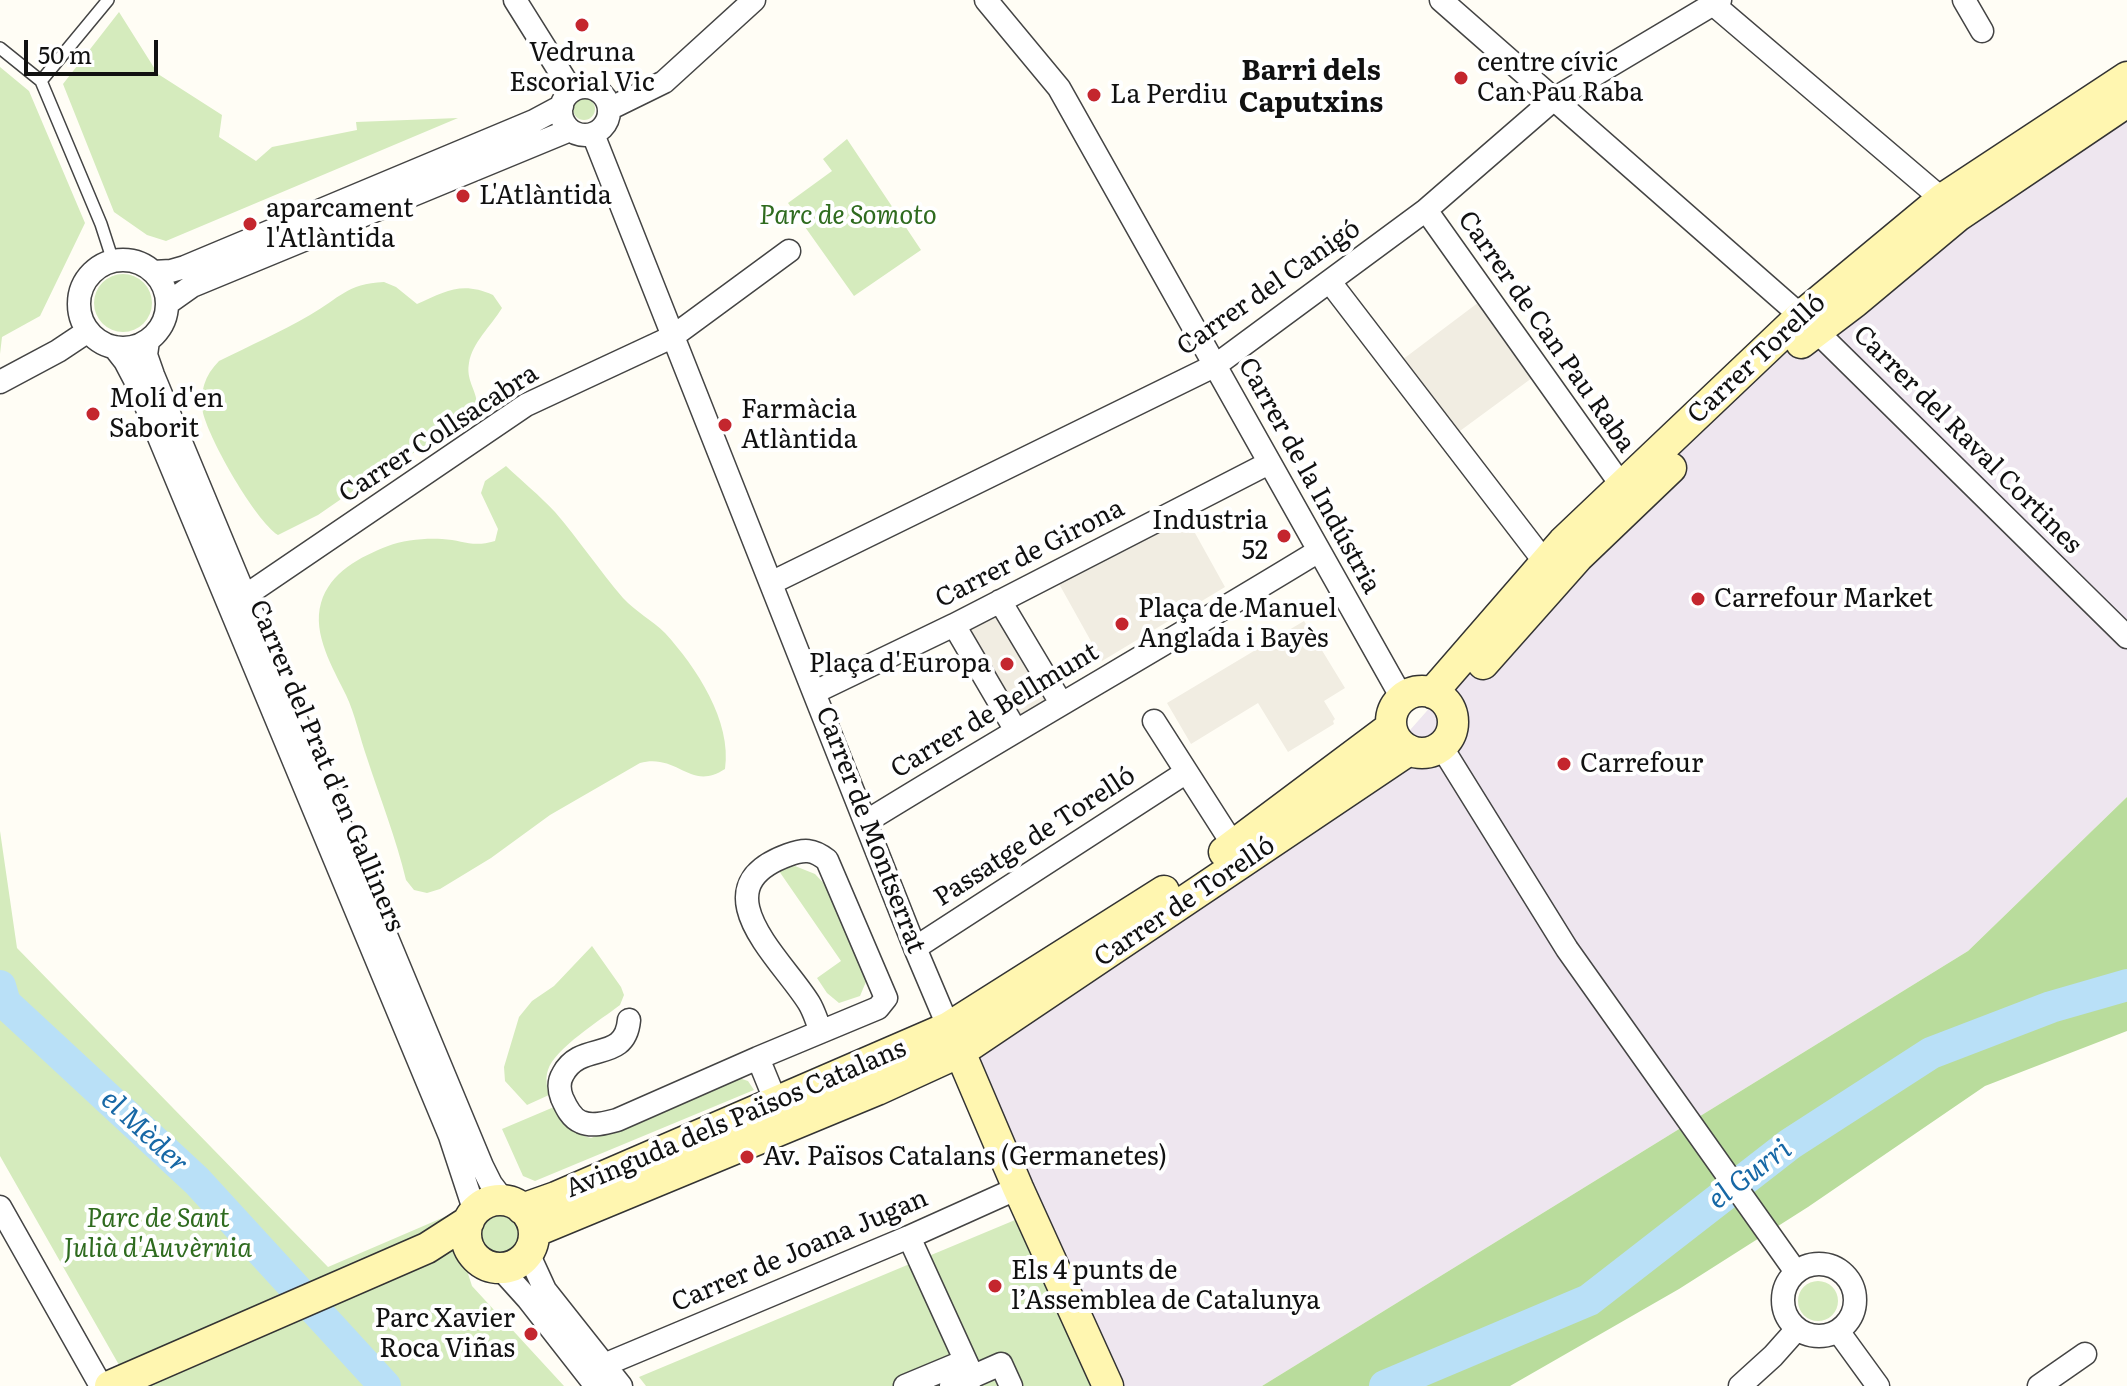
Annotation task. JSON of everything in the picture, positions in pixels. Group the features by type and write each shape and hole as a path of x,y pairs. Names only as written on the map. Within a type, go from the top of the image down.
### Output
{"street":[{"path":"153,272 185,267 534,121 567,98 582,87 593,88 603,94 609,109 604,126 593,134 581,135 570,130 562,119 567,98 515,0"},
{"path":"609,109 664,82 754,0"},
{"name":"Carrer de la Indústria","path":"986,0 1059,88 1216,365 1317,552 1402,698"},
{"name":"Carrer del Raval Cortines","path":"1441,0 1808,323 2127,637"},
{"path":"1964,0 1982,31"},
{"path":"1716,2 1942,199"},
{"name":"Carrer del Canigó","path":"771,583 1216,365 1426,210 1554,99 1716,2"},
{"name":"Carrer Torelló","path":"1440,699 1544,561 1622,486 1808,323 1942,199 2127,77"},
{"name":"Carrer Torelló","path":"1440,699 1808,323 1855,302 1958,216 2127,102"},
{"path":"168,303 192,286 570,130"},
{"name":"Carrer de Montserrat","path":"593,134 915,948 1018,1188 1108,1386"},
{"name":"Carrer de Can Pau Raba","path":"1426,210 1622,486"},
{"name":"Carrer Collsacabra","path":"245,596 526,405 672,337 789,251"},
{"path":"130,260 143,264 153,272 162,283 168,303 164,322 148,341 129,348 100,342 88,331 81,318 79,303 82,288 95,270 113,261 130,260"},
{"path":"1330,282 1544,561"},
{"path":"4,380 71,344 88,331"},
{"name":"Carrer del Prat d'en Galliners","path":"148,341 146,355 153,375 482,1166 491,1184 522,1224 545,1290 621,1386"},
{"name":"Carrer del Prat d'en Galliners","path":"114,347 136,382 450,1136 472,1216"},
{"name":"Carrer de Girona","path":"815,692 954,625 1269,463"},
{"name":"Carrer de Bellmunt","path":"867,821 1015,729 1175,639 1317,552"},
{"path":"1000,601 1061,703"},
{"path":"954,625 1015,729"},
{"path":"1416,691 1440,699 1453,727 1441,746 1426,753 1400,739 1393,711 1402,698 1416,691"},
{"path":"1154,721 1234,846"},
{"name":"Carrer de Torelló","path":"954,1040 1057,961 1400,739"},
{"name":"Carrer de Torelló","path":"954,1040 1400,739"},
{"path":"1441,746 1567,949 1796,1272"},
{"name":"Passatge de Torelló","path":"915,948 1185,773"},
{"path":"629,1020 628,1033 618,1044 602,1052 586,1053 570,1062 560,1079 561,1094 569,1113 580,1122 598,1125 617,1120 878,1008 884,1003 886,993 827,860 817,851 803,849 762,868 752,880 747,898 757,935 810,1004 821,1031"},
{"name":"Avinguda dels Països Catalans","path":"522,1224 863,1096 954,1040"},
{"name":"Avinguda dels Països Catalans","path":"522,1224 556,1197 776,1102 954,1040"},
{"path":"758,1058 776,1102"},
{"name":"Carrer de Joana Jugan","path":"604,1365 1018,1188"},
{"path":"110,1386 427,1248 485,1204 522,1224 516,1264 500,1268 484,1264 472,1253 466,1234 472,1216"},
{"path":"0,1207 101,1386"},
{"path":"909,1237 969,1369"},
{"path":"427,1248 472,1253"},
{"path":"1821,1264 1836,1269 1849,1280 1855,1298 1854,1311 1848,1323 1838,1331 1817,1336 1797,1329 1789,1319 1783,1301 1788,1282 1796,1272 1810,1265 1821,1264"},
{"path":"500,1268 596,1386"},
{"path":"1740,1386 1797,1329"},
{"path":"1838,1331 1878,1386"},
{"path":"2039,1386 2085,1354"},
{"path":"905,1386 1001,1364 1011,1386"},
{"path":"951,1386 969,1369"}],"lane":[{"path":"41,81 108,0"},
{"path":"0,48 41,81 101,224 113,261"}],"shaded area":[{"path":"2127,88 2127,797 1968,951 1262,1386 1098,1386 953,1037 1403,738 1553,568 1801,329"},
{"path":"1487,296 1532,378 1449,439 1394,366"},
{"name":"Plaça de Manuel Anglada i Bayès","path":"1185,515 1225,587 1102,661 1058,582"},
{"name":"Plaça d'Europa","path":"1000,601 1061,703 1015,729 954,625"},
{"path":"1304,621 1345,688 1324,701 1335,719 1334,724 1288,752 1258,703 1191,744 1167,703"}],"green space":[{"path":"119,12 158,74 222,115 219,137 256,161 272,147 357,130 356,122 458,118 166,241 147,235 114,212 63,84"},
{"path":"0,67 29,91 85,223 40,316 2,337 0,354"},
{"path":"584,98 592,101 595,109 592,117 584,120 576,117 573,109 576,101"},
{"name":"Parc de Somoto","path":"847,139 921,250 854,296 788,203 832,171 823,159"},
{"path":"123,274 144,282 152,303 144,324 123,332 102,324 94,303 102,282"},
{"path":"384,282 396,287 417,304 454,289 472,289 493,295 502,308 478,342 469,363 470,380 477,402 475,409 462,427 389,466 318,515 278,535 268,527 246,497 214,442 202,405 207,378 219,361 299,321 344,293 371,283"},
{"path":"506,466 555,512 623,598 665,633 688,662 717,714 726,751 725,769 702,776 664,763 640,763 550,815 491,858 440,889 427,893 414,890 406,880 352,710 322,639 319,627 321,603 331,583 347,567 388,546 428,539 474,544 495,541 498,529 481,493 485,481"},
{"path":"2127,797 2127,1031 1985,1086 1808,1207 1679,1289 1510,1386 1262,1386 1968,951"},
{"name":"Parc de Sant Julià d'Auvèrnia","path":"0,831 17,948 328,1267 449,1215 472,1286 564,1386 131,1386 0,1156"},
{"path":"795,866 815,874 832,892 868,977 860,996 839,1003 827,993 817,978 841,961 779,871"},
{"path":"592,946 621,987 624,995 620,1005 559,1053 547,1073 549,1095 527,1105 505,1081 504,1067 519,1017 532,1001 554,986"},
{"path":"739,1078 748,1081 754,1090 535,1181 523,1176 502,1129 554,1107 568,1128 591,1138"},
{"path":"502,1213 517,1219 523,1234 517,1249 502,1255 487,1249 481,1234 487,1219"},
{"path":"1027,1215 1098,1386 646,1386 639,1377"},
{"path":"1818,1281 1832,1287 1838,1301 1832,1315 1818,1321 1804,1315 1798,1301 1804,1287"}],"waterway":[{"name":"el Gurri","path":"1385,1386 1589,1300 1790,1144 1931,1053 2051,1007 2127,985"},
{"name":"el Mèder","path":"0,986 5,1003 197,1181 385,1386"}],"place":[{"name":"Vedruna Escorial Vic","path":"582,25"},
{"name":"centre cívic Can Pau Raba","path":"1461,78"},
{"name":"La Perdiu","path":"1094,95"},
{"name":"L'Atlàntida","path":"463,196"},
{"name":"aparcament l'Atlàntida","path":"250,224"},
{"name":"Molí d'en Saborit","path":"93,414"},
{"name":"Farmàcia Atlàntida","path":"725,425"},
{"name":"Industria 52","path":"1284,536"},
{"name":"Carrefour Market","path":"1698,599"},
{"name":"Plaça de Manuel Anglada i Bayès","path":"1122,624"},
{"name":"Plaça d'Europa","path":"1007,664"},
{"name":"Carrefour","path":"1564,764"},
{"name":"Av. Països Catalans (Germanetes)","path":"747,1157"},
{"name":"Els 4 punts de l’Assemblea de Catalunya","path":"995,1286"},
{"name":"Parc Xavier Roca Viñas","path":"531,1334"}],"district":[{"name":"Barri dels Caputxins","path":"1311,88"}]}
